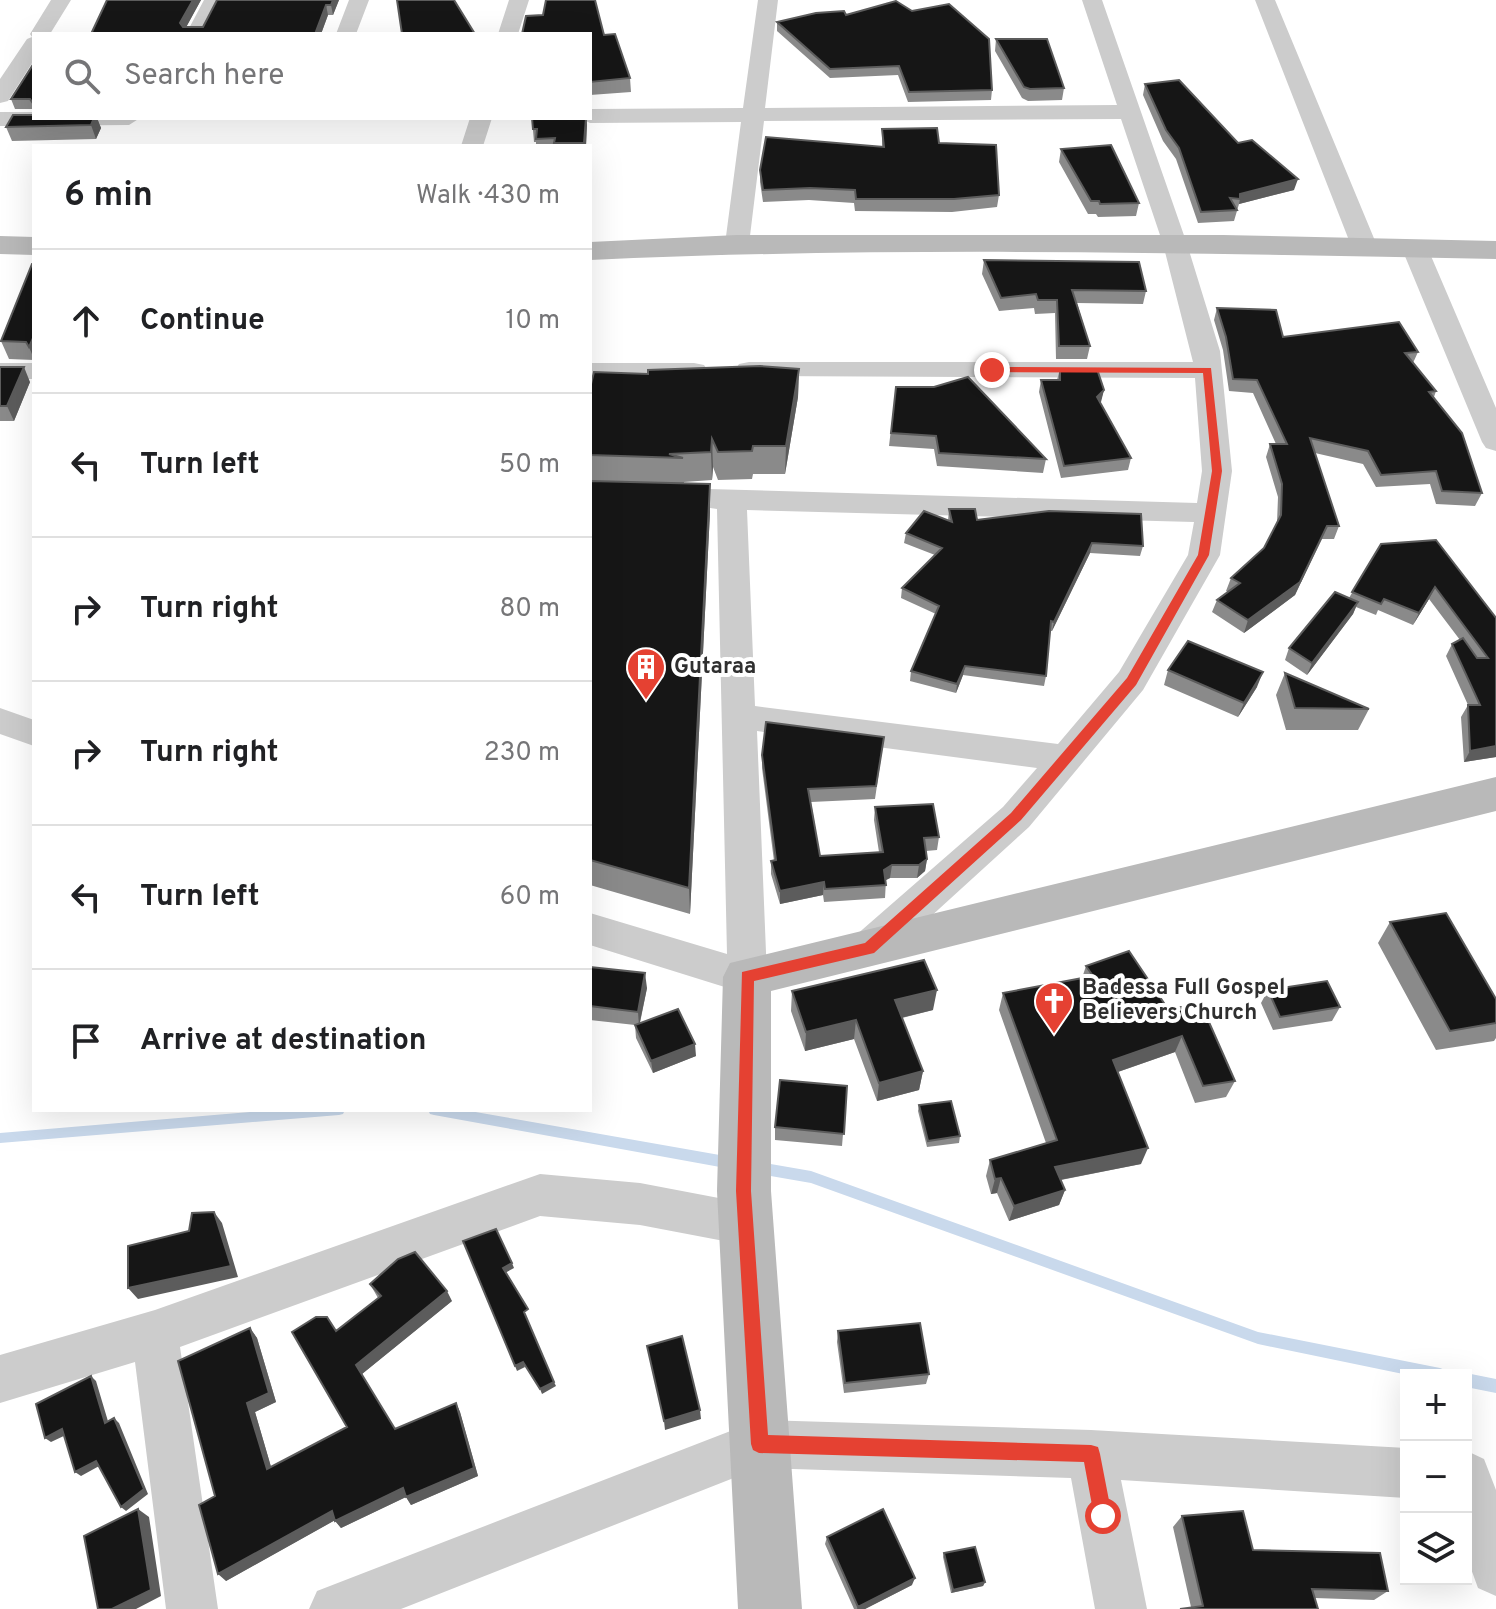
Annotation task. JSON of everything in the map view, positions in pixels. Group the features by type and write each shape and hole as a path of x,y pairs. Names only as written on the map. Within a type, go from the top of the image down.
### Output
{"street":[{"path":"41,32 61,0"},
{"path":"197,32 214,0"},
{"path":"347,32 359,0"},
{"path":"509,32 519,0"},
{"path":"737,244 768,0"},
{"path":"869,948 1016,817 1131,681 1204,555 1217,471 1206,351 1175,244 1092,0"},
{"path":"1265,0 1365,248"},
{"path":"0,96 32,46"},
{"path":"592,116 1128,112"},
{"path":"0,119 32,119"},
{"path":"473,144 480,120"},
{"path":"0,225 32,225"},
{"path":"592,228 737,244"},
{"path":"592,251 737,244 1175,244 1496,250"},
{"path":"0,245 32,246"},
{"path":"1415,249 1496,442"},
{"path":"592,371 1208,370"},
{"path":"0,371 32,371"},
{"path":"685,499 1210,513"},
{"path":"732,500 747,977 744,1207 770,1609"},
{"path":"738,716 1066,758"},
{"path":"0,721 32,732"},
{"path":"592,930 747,977 1496,794"},
{"path":"0,1379 155,1333 540,1195 640,1204 744,1207"},
{"path":"155,1333 192,1609"},
{"path":"335,1609 759,1444 1091,1454 1400,1473"},
{"path":"1091,1454 1121,1609"},
{"path":"1472,1477 1496,1482"},
{"path":"1472,1495 1496,1570"}],"building":[{"path":"107,0 193,0 180,23 183,27 203,27 217,0 333,0 331,5 326,5 316,32 92,32"},
{"path":"397,0 454,0 474,32 402,32"},
{"path":"546,0 595,0 604,35 615,34 630,78 592,82 592,32 522,32 526,16 543,15"},
{"path":"896,1 912,11 949,4 989,39 992,90 909,92 899,66 830,69 777,22 816,13 844,11 846,15"},
{"path":"996,39 1047,39 1064,88 1024,87"},
{"path":"32,66 32,102 30,99 11,99"},
{"path":"1179,80 1238,143 1252,140 1298,179 1240,194 1240,199 1230,198 1237,210 1201,212 1179,148 1166,130 1145,84"},
{"path":"13,115 32,115 32,120 93,120 91,125 6,127"},
{"path":"532,120 586,120 584,143 554,143 555,138 536,139 537,129 533,129"},
{"path":"937,128 939,143 996,145 999,195 954,199 856,199 855,190 763,190 760,170 766,137 884,147 882,129"},
{"path":"1111,145 1139,203 1100,204 1099,201 1091,201 1061,149"},
{"path":"984,260 1139,262 1146,291 1072,290 1090,346 1059,346 1057,300 1038,300 1036,294 1001,298"},
{"path":"32,264 32,340 29,347 26,342 1,341"},
{"path":"1217,308 1276,310 1283,337 1399,322 1418,352 1405,353 1436,391 1429,392 1462,433 1482,493 1442,491 1436,471 1381,475 1368,451 1310,438 1339,526 1327,526 1300,582 1248,620 1217,600 1240,583 1231,578 1264,548 1281,515 1282,484 1270,444 1287,444 1257,380 1233,379 1226,337"},
{"path":"760,366 799,369 786,446 753,446 752,451 718,452 712,439 711,452 669,454 683,458 592,455 594,372 648,374 648,370"},
{"path":"0,367 24,367 7,406 0,406"},
{"path":"1060,369 1097,369 1104,390 1097,397 1131,458 1064,466 1041,380 1060,380"},
{"path":"968,377 1046,459 939,453 936,436 891,433 896,387 934,387"},
{"name":"Gutaraa","path":"592,481 710,484 689,888 592,861"},
{"path":"949,509 975,509 977,520 1049,511 1141,514 1143,546 1092,543 1054,622 1051,621 1046,676 965,666 957,684 911,671 939,606 902,588 942,548 906,533 924,511 952,522"},
{"path":"1436,540 1496,618 1496,746 1470,751 1468,705 1480,705 1452,644 1463,638 1477,658 1488,658 1435,587 1419,613 1384,599 1381,604 1352,592 1381,544"},
{"path":"1335,592 1358,602 1312,663 1289,648"},
{"path":"1188,641 1263,672 1244,703 1168,670"},
{"path":"1285,673 1369,709 1295,708"},
{"path":"766,722 884,737 876,786 808,789 820,856 883,852 875,807 933,804 939,837 924,838 927,859 919,865 892,865 884,870 886,885 825,889 824,882 780,891 771,861 776,860 762,755"},
{"path":"1446,913 1496,999 1496,1023 1450,1031 1390,922"},
{"path":"1129,951 1168,1009 1201,1004 1235,1081 1203,1086 1182,1036 1113,1060 1148,1148 1055,1167 1065,1190 1014,1206 1001,1178 995,1179 990,1160 1057,1140 1003,993 1093,976 1086,966"},
{"path":"924,960 937,990 895,1000 923,1071 879,1083 856,1020 806,1032 792,991"},
{"path":"592,967 645,973 638,1012 592,1006"},
{"path":"1327,981 1340,1007 1280,1017 1268,990"},
{"path":"678,1009 695,1044 651,1061 635,1025"},
{"path":"780,1080 847,1086 844,1134 775,1127"},
{"path":"951,1101 960,1136 928,1141 919,1105"},
{"path":"214,1212 231,1266 128,1288 128,1246 189,1231 192,1213"},
{"path":"496,1229 512,1263 503,1268 528,1309 524,1312 554,1382 540,1389 523,1362 515,1366 463,1241"},
{"path":"415,1252 447,1291 356,1365 395,1429 456,1403 474,1468 406,1497 403,1488 335,1521 332,1511 218,1574 199,1505 215,1496 178,1361 250,1328 269,1393 247,1403 267,1469 347,1427 292,1332 316,1317 327,1317 336,1331 381,1296 370,1284 398,1259"},
{"path":"920,1323 929,1374 845,1383 838,1331"},
{"path":"682,1336 700,1410 664,1421 647,1346"},
{"path":"91,1376 105,1423 114,1418 144,1489 121,1507 96,1461 75,1472 62,1429 45,1438 36,1404"},
{"path":"138,1509 151,1590 112,1609 98,1609 84,1536"},
{"path":"883,1509 915,1578 858,1607 827,1537"},
{"path":"1243,1511 1253,1550 1380,1553 1388,1591 1312,1589 1318,1609 1180,1609 1203,1606 1182,1516"},
{"path":"975,1547 985,1582 953,1590 944,1553"}],"waterway":[{"path":"0,1138 315,1112"},
{"path":"445,1112 731,1163"},
{"path":"759,1168 811,1177 1258,1338 1410,1369"},
{"path":"1472,1381 1496,1386"}],"place":[{"name":"Gutaraa","path":"646,701"},
{"name":"Badessa Full Gospel Believers Church","path":"1054,1035"}],"route":[{"path":"992,370 1208,370 1217,471 1204,555 1131,681 1016,817 869,948 747,977 744,1191 759,1444 1091,1454 1103,1516"}]}
